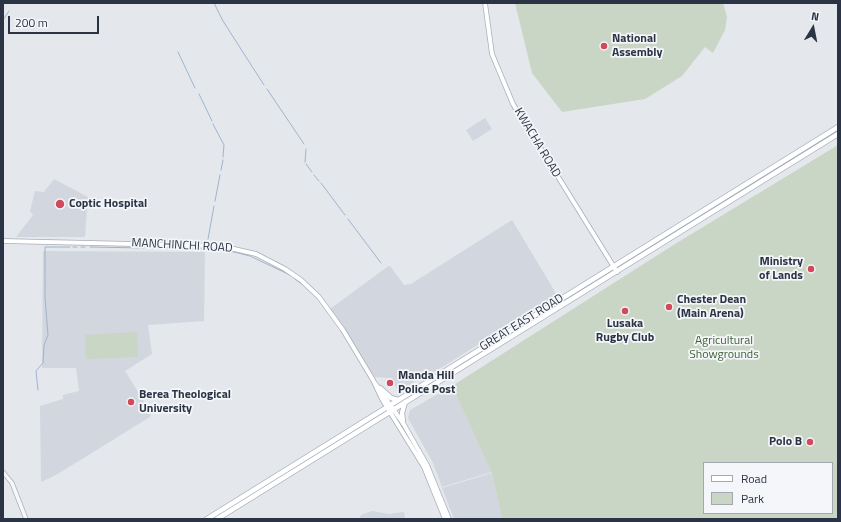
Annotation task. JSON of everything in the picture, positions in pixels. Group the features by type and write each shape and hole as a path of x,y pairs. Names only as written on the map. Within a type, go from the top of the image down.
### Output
{"main road":[{"name":"KWACHA ROAD","path":"484,3 492,54 513,104 617,272"},
{"name":"GREAT EAST ROAD","path":"217,519 385,415 399,400 838,127"},
{"name":"GREAT EAST ROAD","path":"207,519 390,408 405,402 838,134"},
{"name":"MANCHINCHI ROAD","path":"3,241 209,245 221,246 256,254 292,273 318,297 343,330 390,408"},
{"name":"MANCHINCHI ROAD","path":"373,380 380,388 390,408"},
{"path":"380,388 391,398 399,400"},
{"path":"403,423 402,413 405,402"},
{"path":"390,408 393,417 424,467 445,519"},
{"path":"390,408 403,423 428,465 449,519"},
{"path":"385,415 393,417"}],"street":[{"path":"3,472 12,483 26,519"}],"shaded area":[{"path":"485,118 492,129 473,141 466,130"},
{"name":"Coptic Hospital","path":"54,179 88,197 85,237 16,237 33,215 30,211 35,191 44,192"},
{"path":"512,220 557,295 420,381 416,381 402,390 398,390 390,378 375,377 330,309 390,266 404,285 411,284"},
{"path":"43,251 205,252 204,321 148,325 152,354 125,371 151,413 150,417 56,475 41,482 40,406 63,399 63,395 79,391 76,368 42,368"},
{"path":"452,386 492,472 442,487 433,463 408,418 410,410"},
{"path":"492,473 502,519 454,519 442,488"},
{"path":"372,511 389,514 404,512 405,519 359,519 361,515"}],"green space":[{"path":"515,3 723,3 727,17 725,30 713,53 705,47 682,76 645,99 562,112 532,73"},
{"name":"Agricultural Showgrounds","path":"838,145 838,519 502,519 492,473 452,386 675,244"},
{"path":"137,332 138,357 86,359 85,335"}],"waterway":[{"path":"214,3 223,21 264,85"},
{"path":"3,20 9,11"},
{"path":"178,52 195,88"},
{"path":"267,89 304,144"},
{"path":"199,94 212,121"},
{"path":"213,124 224,145 223,157"},
{"path":"305,162 306,149"},
{"path":"221,170 223,160"},
{"path":"306,164 312,172"},
{"path":"215,201 220,175"},
{"path":"314,175 319,181"},
{"path":"321,183 345,215"},
{"path":"208,239 214,206"},
{"path":"348,219 381,263"},
{"path":"38,390 36,371 43,363 44,345 48,335 45,297 45,247 70,247"},
{"path":"90,247 144,248"},
{"path":"148,248 154,248"},
{"path":"158,248 203,248"},
{"path":"208,249 230,251 250,256 290,275"},
{"path":"295,279 302,284"},
{"path":"309,290 317,298"}],"place":[{"name":"National Assembly","path":"604,46"},
{"name":"Coptic Hospital","path":"60,204"},
{"name":"Ministry of Lands","path":"811,269"},
{"name":"Chester Dean (Main Arena)","path":"669,307"},
{"name":"Lusaka Rugby Club","path":"625,311"},
{"name":"Manda Hill Police Post","path":"390,383"},
{"name":"Berea Theological University","path":"131,402"},
{"name":"Polo B","path":"810,442"}]}
